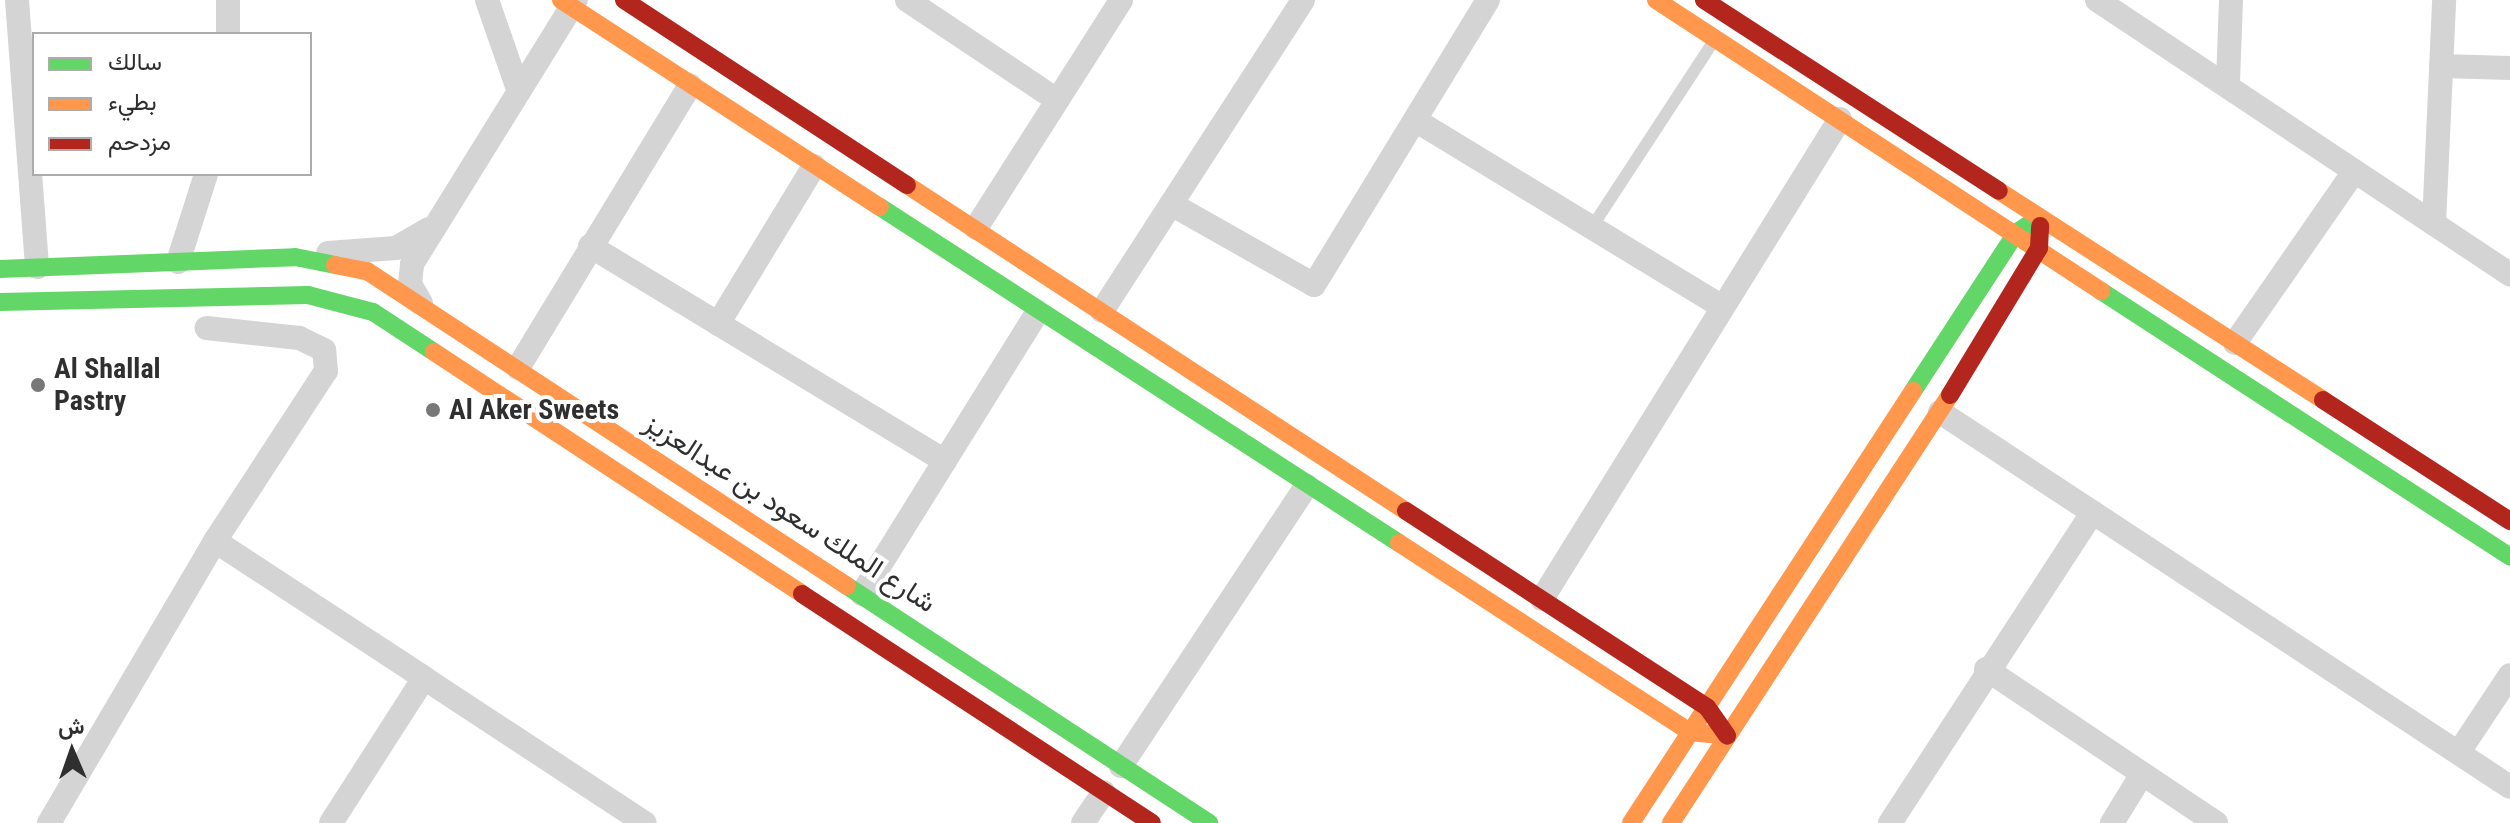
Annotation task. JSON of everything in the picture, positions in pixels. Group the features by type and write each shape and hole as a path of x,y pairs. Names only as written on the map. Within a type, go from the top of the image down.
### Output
{"street":[{"path":"17,0 37,267"},
{"path":"228,0 228,32"},
{"path":"487,0 519,92"},
{"path":"624,0 1707,707 1727,736"},
{"path":"907,0 945,10 1057,100"},
{"path":"976,228 1121,0"},
{"path":"1102,311 1303,0"},
{"path":"1171,204 1314,285 1488,0"},
{"path":"1656,0 2510,557"},
{"path":"1704,0 1734,8 2041,217 2510,521"},
{"path":"2097,0 2228,82 2354,172 2510,274"},
{"path":"2228,82 2231,0"},
{"path":"2434,224 2444,0"},
{"path":"421,303 410,275 433,225 519,92 570,2 690,85 1037,313 1690,732 1727,736"},
{"path":"2441,66 2510,68"},
{"path":"518,368 690,85"},
{"path":"1542,599 1840,119"},
{"path":"1415,120 1723,307"},
{"path":"718,324 814,166"},
{"path":"2235,343 2354,172"},
{"path":"178,262 205,176"},
{"path":"1631,823 2016,233 2041,217"},
{"path":"1671,823 1940,412 2039,248 2041,217"},
{"path":"295,257 396,248 433,225"},
{"path":"590,246 945,461"},
{"name":"شارع الملك سعود بن عبدالعزيز","path":"0,269 295,257 367,271 421,303 1209,823"},
{"path":"0,302 308,295 352,303 1152,823"},
{"path":"862,594 1037,313"},
{"path":"49,823 215,541 326,371 324,350 299,338 207,328"},
{"path":"1940,412 2510,787"},
{"path":"655,502 652,483 667,483 755,539 815,564"},
{"path":"1121,766 1306,486"},
{"path":"1890,823 1986,669 2093,512"},
{"path":"215,541 645,823"},
{"path":"1986,669 2216,823"},
{"path":"2459,752 2510,675"},
{"path":"331,823 424,678"},
{"path":"2112,823 2142,774"},
{"path":"1083,823 1104,792"}],"lane":[{"path":"1592,227 1715,38"}],"traffic: fast":[{"path":"880,207 1399,543"},
{"path":"1913,391 2016,233 2034,221"},
{"path":"0,269 295,257 335,265"},
{"path":"2101,291 2510,557"},
{"path":"0,302 308,295 373,312 434,352"},
{"path":"847,586 1209,823"}],"traffic: slow":[{"path":"561,0 880,207"},
{"path":"1656,0 2101,291"},
{"path":"907,185 1406,511"},
{"path":"1999,191 2323,400"},
{"path":"335,265 367,271 847,586"},
{"path":"434,352 802,594"},
{"path":"1631,823 1913,391"},
{"path":"1671,823 1950,395"},
{"path":"1399,543 1690,732 1727,736"}],"traffic: jam":[{"path":"624,0 907,185"},
{"path":"1704,0 1999,191"},
{"path":"1950,395 2039,248 2040,226"},
{"path":"2323,400 2510,521"},
{"path":"1406,511 1707,707 1727,736"},
{"path":"802,594 1152,823"}],"place":[{"name":"Al Shallal Pastry","path":"38,385"},
{"name":"Al Aker Sweets","path":"433,410"}]}
